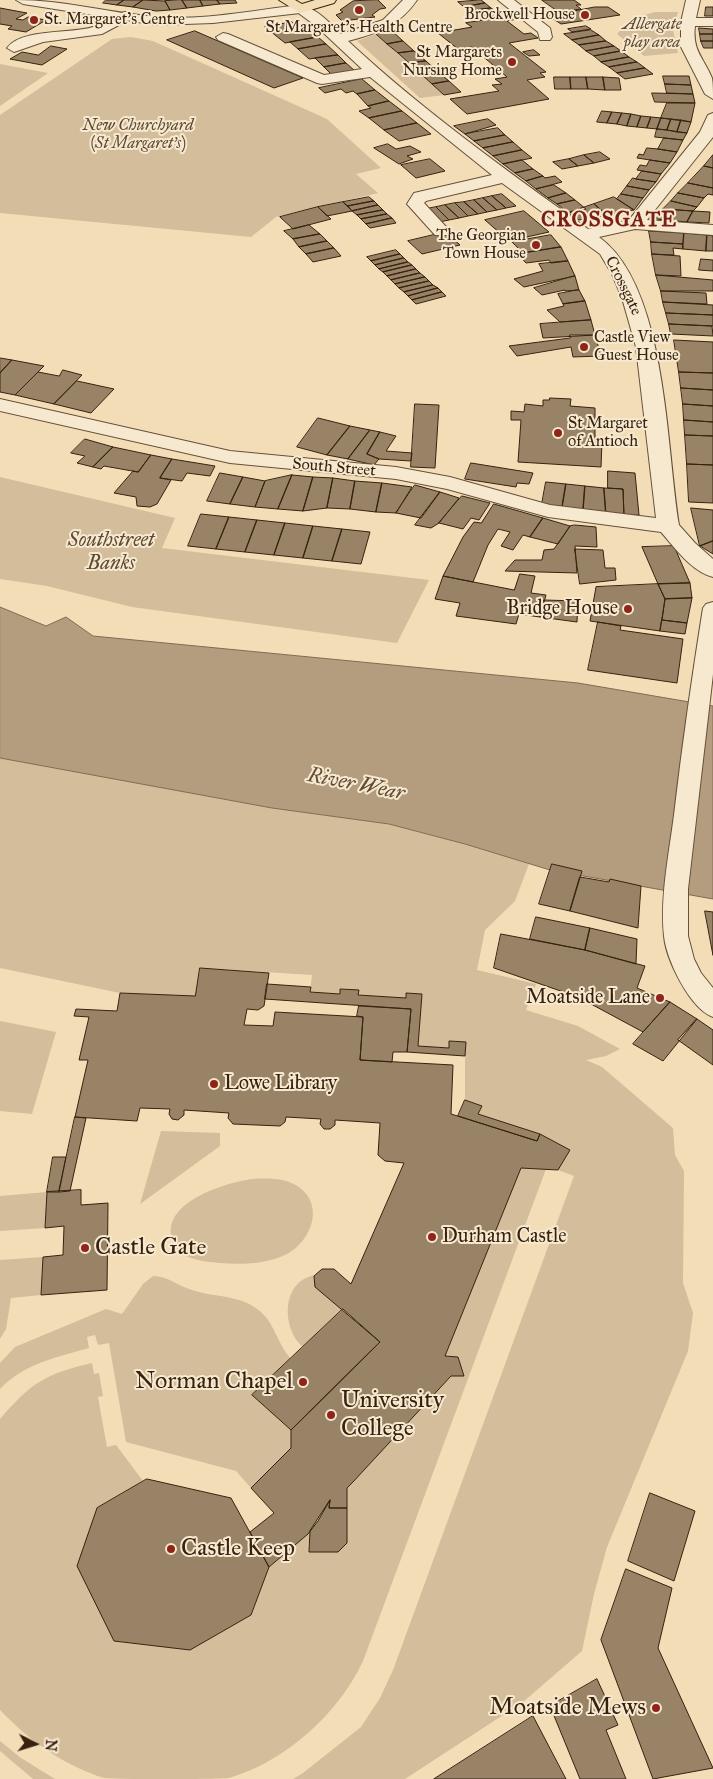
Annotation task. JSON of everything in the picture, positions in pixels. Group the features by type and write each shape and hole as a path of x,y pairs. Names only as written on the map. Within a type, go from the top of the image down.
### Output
{"highway":[{"path":"286,0 300,9 323,0"}],"street":[{"path":"23,0 52,2 157,21 186,21 300,9"},
{"path":"340,39 369,31 402,14 410,0"},
{"path":"505,0 545,31 545,37"},
{"path":"693,0 686,32 688,47 713,94"},
{"name":"Crossgate","path":"300,9 322,23 374,72 505,177 607,251 618,268 635,303 644,334 668,526"},
{"path":"15,43 54,36 98,32 113,26 125,16"},
{"path":"688,22 713,22"},
{"path":"223,37 322,80 374,72"},
{"path":"635,224 708,134 713,118"},
{"path":"442,231 416,204 416,200 420,197 505,177"},
{"path":"585,235 635,224 713,230"},
{"name":"South Street","path":"0,405 230,458 396,473 450,483 564,514 668,526"},
{"path":"668,526 687,548 713,570"},
{"path":"713,608 700,690 676,889 676,936 682,959 691,978 713,1007"}],"green space":[{"name":"Allergate play area","path":"655,12 678,12 673,30 678,53 644,56 617,34 630,19"},
{"path":"376,34 444,95 420,98 357,41"},
{"name":"New Churchyard (St Margaret's)","path":"131,37 153,41 327,119 381,168 356,174 378,193 276,217 251,237 0,213 0,115 112,39"},
{"path":"0,64 48,73 0,106"},
{"name":"Southstreet Banks","path":"0,477 175,518 162,548 429,580 397,643 132,607 47,586 0,579"},
{"path":"0,758 272,808 389,824 465,844 529,864 515,901 485,930 477,970 536,984 526,1010 578,1026 620,1049 606,1056 586,1060 602,1067 673,1128 675,1155 684,1171 683,1283 693,1313 688,1351 607,1547 594,1594 582,1651 523,1702 405,1779 293,1779 361,1727 380,1698 393,1670 574,1176 558,1170 570,1150 540,1134 478,1114 482,1106 465,1100 465,1042 450,1041 449,1048 418,1046 422,994 407,993 406,998 358,995 359,991 340,989 340,994 310,992 312,975 200,968 195,996 120,993 0,968"},
{"path":"0,1021 56,1032 32,1114 0,1111"},
{"path":"161,1131 220,1133 220,1146 140,1204"},
{"path":"521,1168 546,1169 363,1661 353,1680 325,1717 290,1748 250,1771 229,1778 104,1778 61,1759 23,1732 0,1710 0,1419 30,1388 62,1371 92,1363 94,1374 99,1373 103,1396 98,1397 107,1447 116,1445 143,1481 97,1508 114,1641 190,1650 251,1615 269,1567 310,1531 309,1552 338,1552 347,1543 347,1488 451,1376 464,1376 458,1357 445,1356"},
{"path":"253,1179 284,1180 300,1188 308,1196 312,1205 312,1224 308,1233 295,1248 287,1254 271,1260 237,1264 198,1260 178,1250 172,1240 171,1233 173,1221 179,1211 189,1202 215,1189"},
{"path":"47,1192 45,1228 0,1231 0,1196"},
{"path":"43,1257 41,1295 11,1298 6,1329 0,1339 0,1260"},
{"path":"316,1275 315,1287 343,1309 303,1347 296,1339 291,1328 288,1306 296,1286 304,1279"},
{"path":"153,1276 163,1277 198,1292 246,1302 266,1318 291,1359 252,1395 291,1430 291,1448 251,1488 236,1471 126,1442 109,1343 98,1345 95,1335 87,1337 89,1348 30,1367 0,1389 0,1363 15,1347 106,1309 122,1314 143,1284"},
{"path":"0,1741 21,1758 55,1779 33,1779 0,1751"}],"water":[{"name":"River Wear","path":"0,607 46,626 66,617 93,636 578,683 713,706 713,899 550,870 465,844 389,824 272,808 0,758"}],"building":[{"path":"106,0 124,0 117,5 103,3"},
{"path":"124,0 143,0 133,7 117,5"},
{"path":"143,0 165,1 170,10 156,11 133,7"},
{"path":"182,0 200,0 203,6 187,8"},
{"path":"182,0 187,8 170,10 165,1"},
{"path":"200,0 217,0 220,4 203,6"},
{"path":"217,0 235,0 237,3 220,4"},
{"name":"St Margaret's Health Centre","path":"378,0 386,8 380,9 372,15 375,17 342,21 336,15 343,12 340,10 353,1"},
{"path":"481,0 485,3 464,7 458,2"},
{"path":"542,0 574,0 581,5 576,5 581,9 559,12"},
{"path":"485,3 491,8 469,11 464,7"},
{"name":"Brockwell House","path":"595,7 608,7 620,15 561,24 549,16"},
{"path":"706,7 713,7 713,16 705,16"},
{"name":"St. Margaret's Centre","path":"0,8 27,13 16,19 23,20 28,17 46,20 26,32 8,29 12,26 0,24"},
{"path":"491,8 497,12 475,15 469,11"},
{"path":"497,12 503,17 481,20 475,15"},
{"name":"St Margarets Nursing Home","path":"512,16 517,19 507,21 524,34 531,33 538,38 509,43 546,72 540,73 545,77 527,80 549,99 467,114 450,99 499,91 492,85 502,84 495,79 507,77 472,47 458,49 438,33 472,27 466,23"},
{"path":"292,22 298,26 303,25 318,37 285,43 265,27"},
{"path":"586,26 591,29 572,32 568,29"},
{"path":"699,28 713,29 713,34 700,34"},
{"path":"591,30 599,35 572,40 564,34"},
{"path":"195,31 303,78 274,88 167,40"},
{"path":"392,31 403,41 387,44 376,34"},
{"path":"700,34 713,34 713,41 701,41"},
{"path":"599,35 606,41 579,45 572,40"},
{"path":"318,37 326,44 298,49 290,42"},
{"path":"403,41 414,51 398,53 387,44"},
{"path":"606,41 614,46 586,51 579,45"},
{"path":"701,41 713,41 713,48 704,48"},
{"path":"326,44 338,55 309,59 298,49"},
{"path":"51,46 67,49 42,65 10,59 22,52 38,55"},
{"path":"614,46 621,51 594,56 586,51"},
{"path":"534,50 540,55 529,56 523,52"},
{"path":"414,51 426,61 409,63 398,53"},
{"path":"621,51 629,57 601,62 594,56"},
{"path":"338,55 346,63 324,67 315,58"},
{"path":"629,57 637,62 609,67 601,62"},
{"path":"426,61 437,71 421,74 409,63"},
{"path":"637,62 645,68 617,73 609,67"},
{"path":"346,63 355,71 332,75 324,67"},
{"path":"645,68 653,74 625,79 617,73"},
{"path":"437,71 449,81 432,84 421,74"},
{"path":"663,76 689,76 691,85 665,84"},
{"path":"554,77 570,77 571,89 555,89"},
{"path":"570,77 586,77 588,89 571,89"},
{"path":"586,77 603,77 605,90 588,89"},
{"path":"603,77 619,78 621,90 605,90"},
{"path":"362,79 375,90 357,94 353,91 346,93 341,89 325,93 319,88"},
{"path":"449,81 461,92 444,95 432,84"},
{"path":"665,84 691,85 693,94 667,93"},
{"path":"375,90 389,101 368,106 357,94"},
{"path":"652,93 693,94 695,103 655,102"},
{"path":"389,101 402,111 369,118 359,111 371,108 368,106"},
{"path":"667,103 695,103 691,122 661,118"},
{"path":"402,111 417,123 384,130 369,118"},
{"path":"602,111 612,112 607,123 597,122"},
{"path":"612,112 622,113 617,124 607,123"},
{"path":"622,113 631,114 627,126 617,124"},
{"path":"631,114 641,116 637,127 627,126"},
{"path":"641,116 651,117 647,128 637,127"},
{"path":"651,117 661,118 657,129 647,128"},
{"path":"661,118 671,119 667,130 657,129"},
{"path":"488,119 496,125 465,134 454,126"},
{"path":"671,119 681,120 677,132 667,130"},
{"path":"681,120 691,122 687,133 677,132"},
{"path":"417,123 431,134 399,141 384,130"},
{"path":"498,128 505,135 474,141 465,134"},
{"path":"657,129 687,133 683,140 655,137"},
{"path":"505,135 513,142 483,148 474,141"},
{"path":"664,138 683,140 677,152 658,149"},
{"path":"513,142 522,150 493,156 483,148"},
{"path":"388,144 396,149 410,146 421,152 407,156 413,159 399,164 374,148"},
{"path":"647,148 677,152 670,163 637,158 639,154 643,155"},
{"path":"522,150 532,158 503,164 493,156"},
{"path":"600,152 610,159 594,163 584,155"},
{"path":"584,155 594,163 578,166 569,159"},
{"path":"713,155 713,168 704,166"},
{"path":"430,159 445,171 416,178 401,165"},
{"path":"569,159 578,166 562,169 553,162"},
{"path":"522,160 533,169 515,173 503,164"},
{"path":"650,160 670,163 661,174 637,170 640,165 646,166"},
{"path":"704,166 713,168 713,188 688,183"},
{"path":"533,169 543,176 526,181 515,173"},
{"path":"642,171 661,174 656,182 636,179"},
{"path":"543,176 545,178 555,176 562,182 536,189 526,181"},
{"path":"633,178 656,182 649,190 627,186"},
{"path":"688,183 713,188 713,195 708,194 704,198 678,193"},
{"path":"554,185 566,193 548,198 536,189"},
{"path":"627,186 649,190 643,198 621,194"},
{"path":"566,193 575,200 557,204 548,198"},
{"path":"678,193 704,198 697,207 671,201"},
{"path":"502,194 516,206 506,208 492,196"},
{"path":"621,194 643,198 634,210 617,199"},
{"path":"492,196 506,208 497,210 483,198"},
{"path":"369,197 374,201 348,206 343,202"},
{"path":"614,197 634,210 607,215 594,204"},
{"path":"483,198 497,210 487,212 474,200"},
{"path":"474,200 487,212 478,214 464,202"},
{"path":"575,200 586,209 568,213 557,204"},
{"path":"374,201 378,205 352,211 348,206"},
{"path":"671,201 697,207 693,211 663,209"},
{"path":"343,202 352,211 327,216 318,207"},
{"path":"464,202 478,214 468,216 455,203"},
{"path":"455,203 468,216 459,218 445,205"},
{"path":"594,204 607,215 579,220 568,213"},
{"path":"378,205 383,210 357,215 352,211"},
{"path":"445,205 459,218 449,220 436,207"},
{"path":"318,207 331,219 293,229 280,217"},
{"path":"436,207 449,220 439,222 426,209"},
{"path":"663,209 693,211 687,222 656,219"},
{"path":"383,210 387,214 361,219 357,215"},
{"path":"524,211 549,232 509,241 485,220"},
{"path":"693,211 710,212 709,223 687,222"},
{"path":"387,214 392,218 366,224 361,219"},
{"path":"392,218 396,223 370,228 366,224"},
{"path":"309,225 320,234 293,239 284,231"},
{"path":"649,231 684,233 683,244 651,242"},
{"path":"446,232 460,245 422,254 408,241"},
{"path":"684,233 707,235 706,251 683,249"},
{"path":"320,234 327,241 299,247 293,239"},
{"name":"The Georgian Town House","path":"551,235 561,247 523,253 512,242"},
{"path":"707,235 713,236 713,251 706,251"},
{"path":"327,241 334,248 306,254 299,247"},
{"path":"651,242 683,244 683,249 673,248 674,255 652,254"},
{"path":"561,247 568,261 551,263 549,260 526,263 518,254"},
{"path":"334,248 341,256 313,262 306,254"},
{"path":"396,250 400,254 371,261 367,257"},
{"path":"400,254 404,258 375,265 371,261"},
{"path":"652,254 680,256 681,276 656,275"},
{"path":"404,258 408,262 379,269 375,265"},
{"path":"701,259 713,260 713,271 699,270"},
{"path":"568,261 575,276 524,287 514,279 543,271 539,264"},
{"path":"408,262 412,265 383,272 379,269"},
{"path":"412,265 416,269 387,276 383,272"},
{"path":"416,269 420,273 391,280 387,276"},
{"path":"420,273 425,277 395,284 391,280"},
{"path":"656,275 713,280 713,291 661,291"},
{"path":"575,276 579,290 565,290 542,295 534,288"},
{"path":"425,277 429,281 399,288 395,284"},
{"path":"429,281 433,285 404,292 399,288"},
{"path":"433,285 438,288 408,296 404,292"},
{"path":"438,288 442,292 412,300 408,296"},
{"path":"579,290 585,301 563,304 558,294"},
{"path":"661,291 706,293 707,304 663,302"},
{"path":"442,292 446,296 416,304 412,300"},
{"path":"585,301 591,320 560,322 547,310 564,306 563,304"},
{"path":"663,302 713,305 713,315 666,313"},
{"path":"666,313 713,315 713,326 669,324"},
{"path":"591,320 595,335 543,338 540,324"},
{"path":"669,324 712,326 713,336 671,334"},
{"path":"570,335 595,335 601,356 573,357 571,347 517,356 509,346 570,338"},
{"path":"674,340 713,342 713,373 679,372"},
{"path":"0,358 12,360 0,373"},
{"path":"12,360 44,366 15,395 0,392 0,373"},
{"path":"63,370 82,375 54,404 15,395 38,372 59,376"},
{"path":"679,372 713,373 713,390 681,388"},
{"path":"77,381 114,389 91,413 54,404"},
{"path":"681,388 713,390 713,406 683,404"},
{"name":"St Margaret of Antioch","path":"550,398 571,399 570,406 595,408 595,441 602,441 601,467 518,462 521,420 511,420 511,411 524,412 525,404 543,406 543,400 549,400"},
{"path":"415,404 439,405 435,468 411,467"},
{"path":"683,404 713,406 713,422 684,420"},
{"path":"318,418 350,426 327,455 297,447"},
{"path":"684,420 713,422 713,436 685,435"},
{"path":"350,426 370,430 348,459 327,455"},
{"path":"370,430 380,432 367,454 379,459 374,465 348,459"},
{"path":"380,432 396,436 386,451 412,453 411,461 379,459 367,454"},
{"path":"685,435 713,436 713,465 687,464"},
{"path":"85,439 113,447 93,467 77,463 85,456 71,453"},
{"path":"113,447 151,455 138,472 104,466 101,469 93,467"},
{"path":"151,455 172,459 160,478 171,480 157,504 150,507 137,506 136,497 114,493 133,471 138,472"},
{"path":"172,459 215,466 210,476 187,473 182,481 160,478"},
{"path":"471,463 533,473 529,484 517,483 516,487 465,479"},
{"path":"687,464 713,465 713,503 689,502"},
{"path":"608,471 635,473 639,515 624,516 623,489 608,488"},
{"path":"220,473 243,477 230,504 207,501"},
{"path":"292,475 313,477 303,511 278,509"},
{"path":"292,475 278,509 255,507 265,481"},
{"path":"243,477 265,481 255,507 230,504"},
{"path":"313,477 333,478 327,508 303,511"},
{"path":"333,478 355,481 350,509 327,508"},
{"path":"355,481 382,483 376,512 350,509"},
{"path":"546,482 566,484 562,508 542,504"},
{"path":"382,483 412,487 396,513 376,512"},
{"path":"566,484 585,486 583,512 562,508"},
{"path":"415,485 440,492 421,518 396,513"},
{"path":"585,486 604,488 606,514 583,512"},
{"path":"604,488 623,489 624,516 606,514"},
{"path":"440,492 459,498 439,523 431,528 415,525"},
{"path":"462,496 490,503 479,520 471,518 463,529 439,523"},
{"path":"494,504 543,518 530,537 523,535 513,550 501,546 510,532 498,529 488,545 473,582 443,576 463,537 474,522 481,523"},
{"path":"691,508 713,510 713,541 700,546"},
{"path":"201,514 229,517 216,549 188,546"},
{"path":"229,517 257,520 245,552 216,549"},
{"path":"543,518 570,526 558,544 530,537"},
{"path":"257,520 285,523 274,555 245,552"},
{"path":"285,523 313,526 303,558 274,555"},
{"path":"313,526 342,529 332,561 303,558"},
{"path":"570,526 596,527 597,547 575,546 577,573 505,571 515,560 542,560 544,550 554,549"},
{"path":"342,529 370,532 361,564 332,561"},
{"path":"713,541 713,554 700,546"},
{"path":"674,546 690,583 658,584 642,547"},
{"path":"575,549 603,550 605,568 615,568 616,580 580,584"},
{"path":"520,574 535,576 531,593 546,595 540,617 519,614 516,624 456,616 460,603 435,599 443,576 514,590"},
{"path":"690,583 692,598 665,599 658,584"},
{"name":"Bridge House","path":"658,584 665,599 660,631 590,621 596,587"},
{"path":"692,598 687,623 662,620 665,599"},
{"path":"544,600 578,601 577,622 540,617"},
{"path":"662,620 687,623 685,634 660,631"},
{"path":"598,622 621,626 620,630 683,639 677,683 588,670"},
{"path":"552,864 582,871 570,911 539,904"},
{"path":"580,877 609,882 610,879 641,886 638,928 570,911"},
{"path":"705,911 713,912 713,955"},
{"path":"536,917 590,928 585,950 530,939"},
{"path":"590,928 637,939 636,964 585,950"},
{"path":"501,934 585,950 645,966 637,988 670,1002 643,1032 578,997 494,968"},
{"name":"Durham Castle","path":"200,968 269,973 264,1006 258,1010 247,1009 244,1025 273,1026 275,1012 363,1017 360,1060 453,1065 451,1114 537,1141 540,1134 570,1150 558,1170 521,1168 445,1356 458,1357 464,1376 451,1376 347,1488 347,1508 329,1508 330,1500 308,1534 269,1567 250,1532 274,1513 251,1488 291,1448 291,1430 380,1342 315,1287 314,1276 322,1269 334,1269 351,1284 404,1163 385,1161 378,1155 380,1123 335,1120 335,1125 330,1129 324,1129 320,1124 321,1119 286,1117 285,1122 280,1126 233,1124 228,1118 229,1113 184,1110 184,1115 178,1120 172,1119 169,1114 170,1109 140,1108 137,1121 75,1117 88,1060 79,1060 89,1017 74,1016 76,1009 117,1011 120,993 195,996"},
{"path":"267,984 311,987 310,992 340,994 340,989 359,990 358,995 406,998 406,993 422,994 418,1046 449,1048 449,1041 466,1042 465,1056 407,1052 411,1009 265,999"},
{"path":"670,1002 697,1019 663,1061 633,1044"},
{"path":"359,1006 411,1009 407,1052 393,1052 392,1062 360,1060 363,1017 357,1016"},
{"path":"697,1019 713,1030 713,1065 678,1040"},
{"path":"465,1100 482,1106 478,1114 540,1134 537,1141 458,1116"},
{"path":"75,1117 86,1118 70,1191 59,1192"},
{"path":"53,1157 66,1157 59,1192 47,1192"},
{"name":"Castle Gate","path":"81,1190 81,1205 108,1203 107,1290 41,1295 43,1257 63,1255 64,1226 45,1228 47,1192"},
{"name":"Norman Chapel","path":"343,1309 380,1342 291,1430 252,1395"},
{"name":"Castle Keep","path":"147,1479 231,1498 269,1567 251,1615 190,1650 114,1641 77,1566 97,1508"},
{"path":"650,1493 695,1511 674,1581 628,1561"},
{"path":"330,1500 329,1508 347,1508 347,1543 338,1552 309,1552 310,1531"},
{"name":"Moatside Mews","path":"626,1569 672,1588 658,1648 713,1768 653,1779 601,1640"},
{"path":"597,1679 618,1725 606,1730 626,1779 580,1779 550,1706"},
{"path":"533,1716 566,1779 434,1779"}],"place":[{"name":"St Margaret's Health Centre","path":"359,10"},
{"name":"Brockwell House","path":"585,15"},
{"name":"St. Margaret's Centre","path":"34,20"},
{"name":"St Margarets Nursing Home","path":"512,62"},
{"name":"The Georgian Town House","path":"536,245"},
{"name":"Castle View Guest House","path":"584,347"},
{"name":"St Margaret of Antioch","path":"558,433"},
{"name":"Bridge House","path":"628,609"},
{"name":"Moatside Lane","path":"660,998"},
{"name":"Lowe Library","path":"214,1084"},
{"name":"Durham Castle","path":"432,1237"},
{"name":"Castle Gate","path":"85,1248"},
{"name":"Norman Chapel","path":"303,1382"},
{"name":"University College","path":"331,1415"},
{"name":"Castle Keep","path":"171,1549"},
{"name":"Moatside Mews","path":"656,1708"}],"district":[{"name":"CROSSGATE","path":"609,221"}]}
